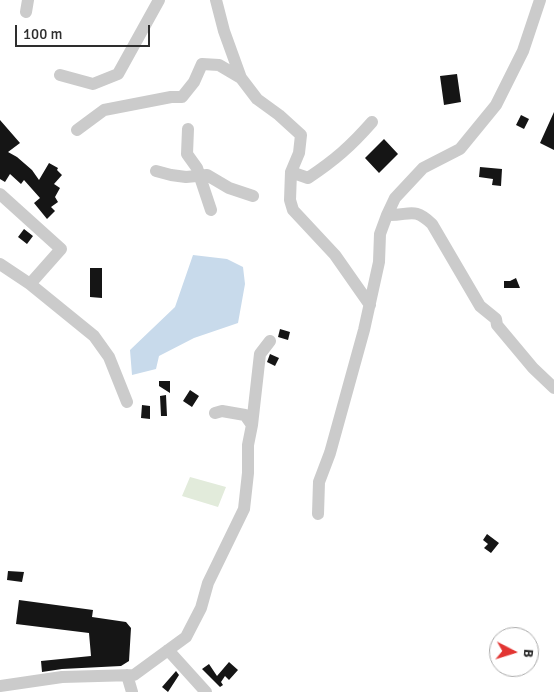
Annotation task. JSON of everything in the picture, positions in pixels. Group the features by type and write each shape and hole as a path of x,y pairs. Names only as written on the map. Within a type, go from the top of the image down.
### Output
{"street":[{"path":"60,75 94,84 118,74 159,0"},
{"path":"216,0 224,31 241,78 257,99 279,115 301,135 299,153 291,172 290,200 293,210 335,255 370,305"},
{"path":"318,514 319,482 330,453 364,330 379,262 380,234 387,215 395,198 423,168 460,149 496,105 523,51 540,0"},
{"path":"76,130 104,110 171,97 182,97 194,82 202,64 218,65 241,78"},
{"path":"291,172 308,178 352,145 372,122"},
{"path":"188,129 187,154 197,168 211,210"},
{"path":"156,171 171,175 207,175 229,188 254,196"},
{"path":"0,194 60,249 30,284"},
{"path":"387,215 422,214 432,224 480,306 496,320 497,325 533,368 554,388"},
{"path":"0,264 30,284 99,341 109,357 127,402"},
{"path":"0,686 35,686 62,677 134,675 186,637 201,608 208,583 244,509 248,474 248,444 260,354 270,341"},
{"path":"215,413 222,411 245,415 252,425"},
{"path":"168,650 206,692"},
{"path":"126,675 132,692"}],"green space":[{"path":"190,477 226,487 218,507 182,496"}],"water":[{"path":"193,255 227,259 243,267 245,284 238,323 194,338 159,356 156,369 132,375 130,350 175,307"}],"building":[{"path":"457,74 461,102 444,105 440,76"},
{"path":"554,112 554,150 540,143"},
{"path":"521,115 529,119 524,129 516,125"},
{"path":"0,120 20,143 8,152 32,170 39,180 49,163 58,168 57,170 62,175 54,184 60,188 55,197 58,202 51,207 55,211 47,219 34,203 40,198 24,180 21,184 10,174 5,182 0,179"},
{"path":"384,139 398,154 379,173 365,158"},
{"path":"480,167 502,169 501,186 492,185 493,179 479,177"},
{"path":"24,229 33,236 27,244 18,237"},
{"path":"90,268 102,268 102,298 90,297"},
{"path":"516,278 520,288 504,288 504,281"},
{"path":"280,329 290,332 288,340 278,337"},
{"path":"270,354 279,358 275,366 267,362"},
{"path":"159,381 170,381 170,393 159,386"},
{"path":"190,390 199,396 192,407 183,401"},
{"path":"166,395 167,416 161,416 160,396"},
{"path":"142,405 150,406 150,419 141,418"},
{"path":"487,534 499,543 491,553 484,548 488,544 483,540"},
{"path":"8,571 24,572 22,582 7,580"},
{"path":"19,600 93,610 92,617 126,622 131,628 129,661 121,666 42,672 41,661 91,656 89,633 16,624"},
{"path":"229,662 238,670 229,680 225,676 221,682 223,685 220,687 202,669 209,664 217,676"},
{"path":"176,671 179,675 168,692 162,687"}]}
